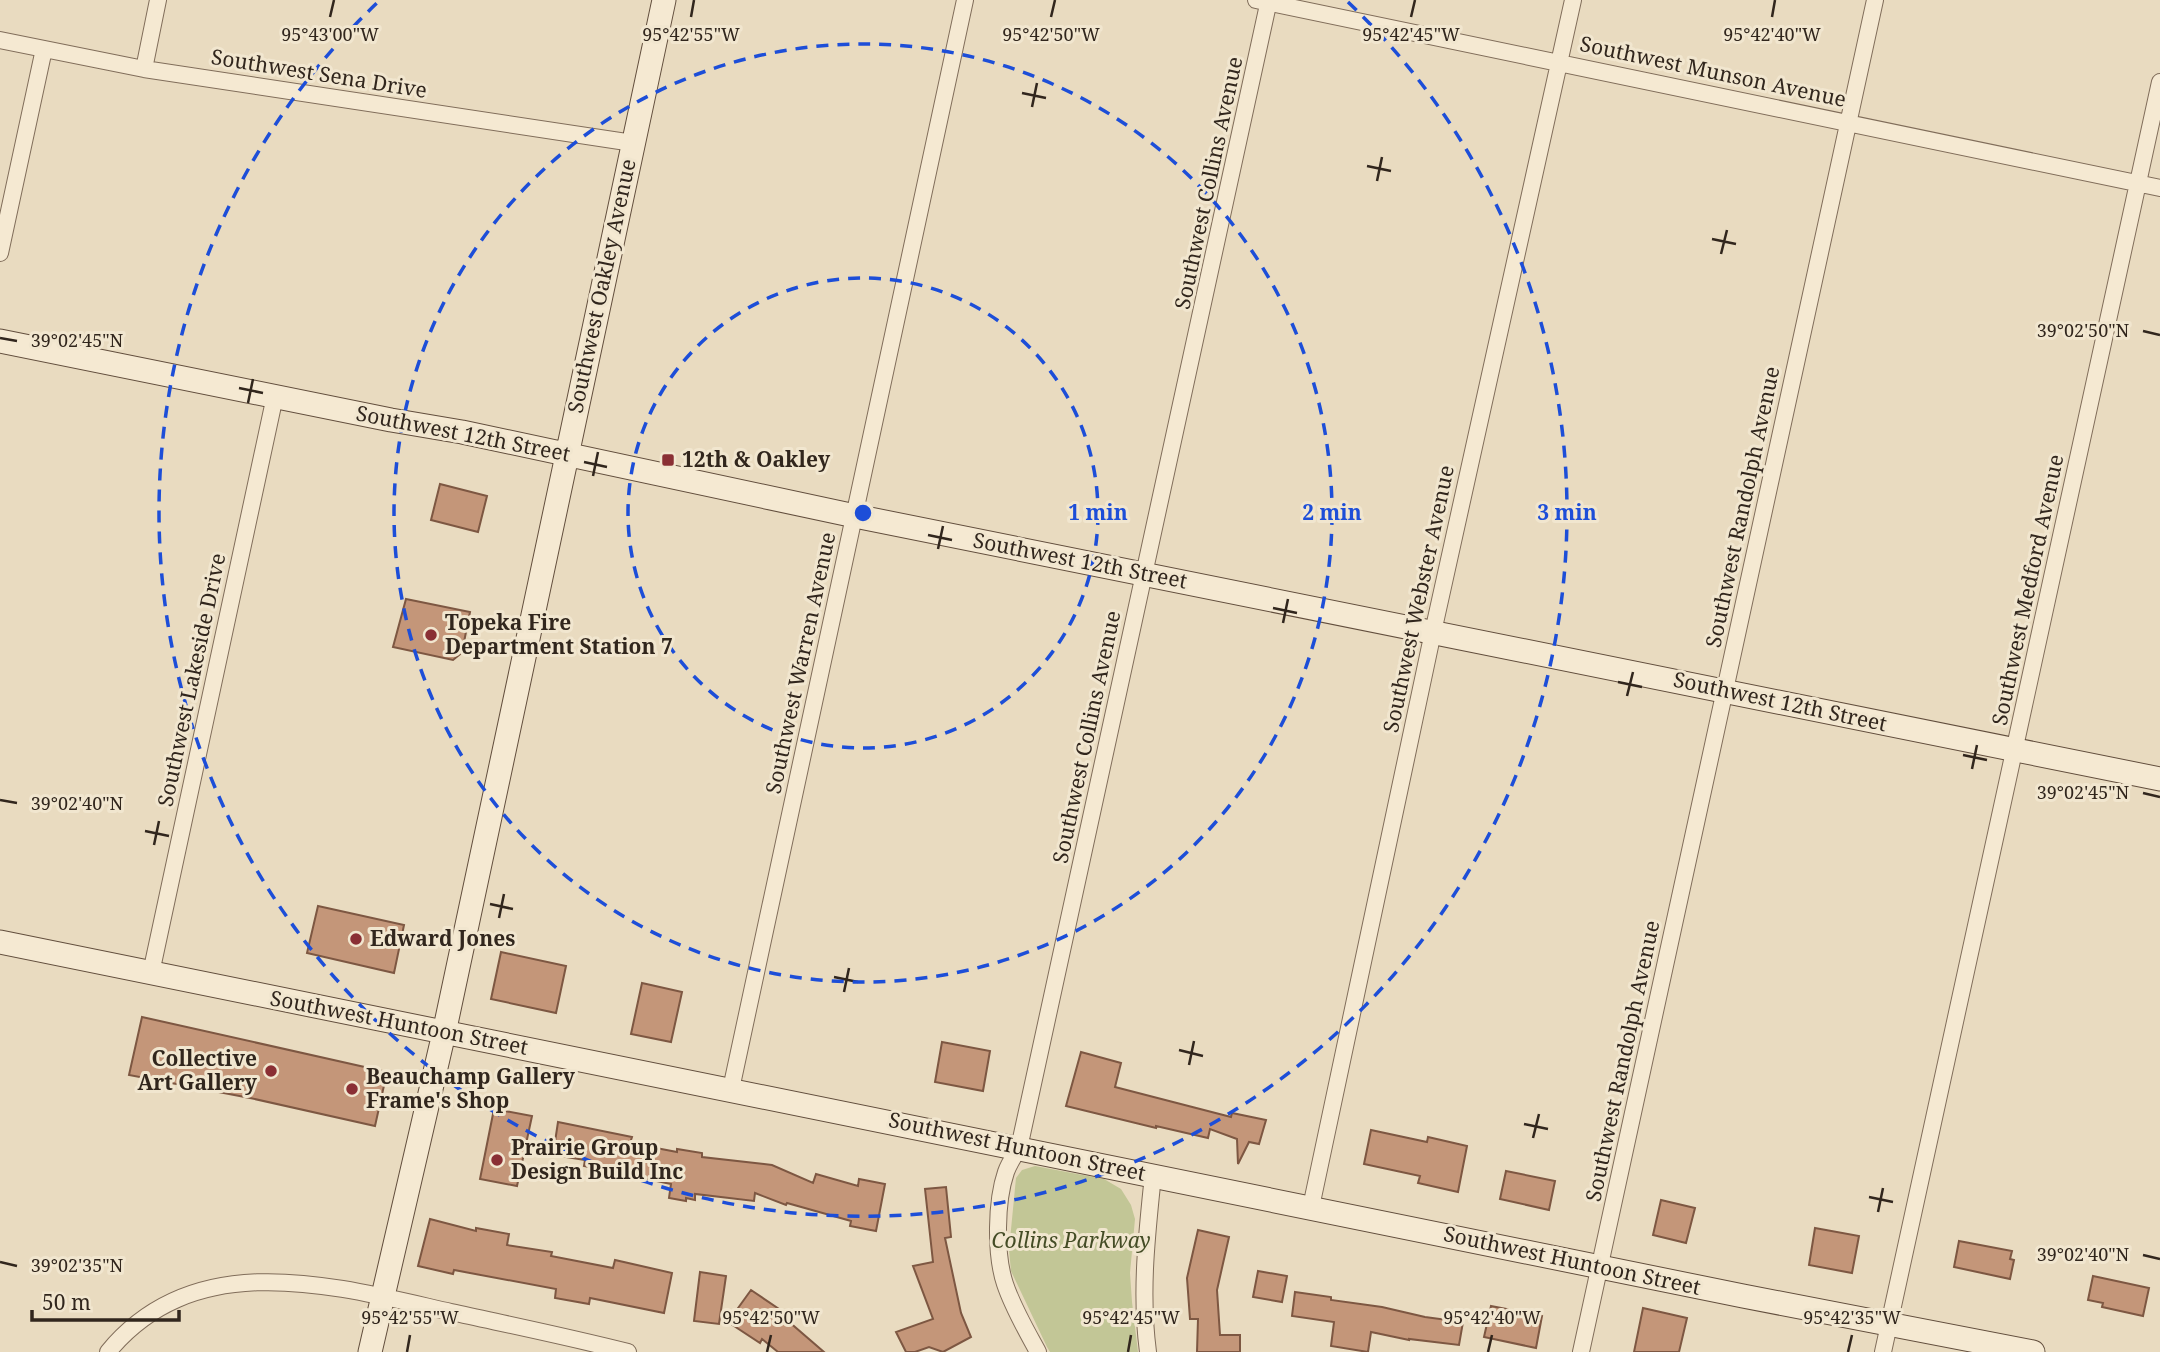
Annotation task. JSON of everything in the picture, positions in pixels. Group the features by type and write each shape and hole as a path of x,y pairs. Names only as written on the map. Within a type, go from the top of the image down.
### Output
{"main road":[{"name":"Southwest Oakley Avenue","path":"370,1352 444,1033 664,0"},
{"name":"Southwest 12th Street","path":"0,341 2160,779"},
{"name":"Southwest Huntoon Street","path":"3,945 2034,1352"}],"street":[{"path":"144,69 158,0"},
{"name":"Southwest Warren Avenue","path":"731,1089 965,0"},
{"name":"Southwest Webster Avenue","path":"1311,1207 1433,632 1573,0"},
{"name":"Southwest Randolph Avenue","path":"1581,1352 1875,0"},
{"name":"Southwest Munson Avenue","path":"1265,1 2160,188"},
{"name":"Southwest Collins Avenue","path":"1038,1352 1004,1283 999,1260 1002,1193 1007,1170 1019,1148 1265,1"},
{"name":"Southwest Sena Drive","path":"0,40 144,69 633,143"},
{"path":"0,253 44,48"},
{"name":"Southwest Medford Avenue","path":"1883,1352 2160,82"},
{"name":"Southwest Lakeside Drive","path":"151,973 275,396"},
{"path":"1148,1352 1143,1292 1153,1175"},
{"path":"108,1352 137,1323 168,1302 189,1293 218,1286 259,1282 294,1282 382,1297 628,1352"}],"green space":[{"name":"Collins Parkway","path":"1035,1166 1104,1179 1121,1189 1131,1205 1135,1219 1130,1273 1138,1352 1050,1352 1047,1347 1011,1271 1009,1250 1016,1178 1022,1170"}],"building":[{"path":"440,484 487,496 478,532 431,520"},
{"name":"Topeka Fire Department Station 7","path":"406,599 470,612 464,642 469,647 453,660 393,647"},
{"name":"Edward Jones","path":"318,906 404,925 394,973 307,953"},
{"path":"501,952 566,966 556,1013 491,999"},
{"path":"642,983 682,992 671,1042 631,1034"},
{"path":"142,1017 387,1072 375,1126 129,1075"},
{"path":"942,1042 990,1051 983,1091 935,1082"},
{"path":"1081,1052 1121,1063 1115,1087 1231,1117 1232,1113 1266,1120 1259,1144 1249,1142 1238,1164 1237,1139 1210,1129 1208,1138 1066,1106"},
{"path":"494,1109 532,1116 517,1186 480,1179"},
{"path":"558,1122 632,1137 630,1143 677,1152 677,1149 702,1153 702,1157 772,1165 813,1183 816,1174 858,1186 859,1179 885,1184 876,1231 850,1226 851,1221 787,1203 786,1205 755,1193 754,1201 695,1194 695,1200 669,1198 671,1184 584,1166 585,1160 553,1155"},
{"path":"1371,1130 1427,1142 1428,1137 1467,1146 1458,1192 1418,1183 1420,1176 1364,1164"},
{"path":"1506,1171 1555,1181 1549,1210 1500,1199"},
{"path":"946,1187 951,1237 945,1238 961,1313 971,1337 943,1352 929,1347 906,1352 896,1332 933,1319 913,1266 933,1262 925,1189"},
{"path":"1661,1200 1695,1208 1686,1243 1653,1235"},
{"path":"430,1219 476,1231 476,1228 509,1234 507,1245 552,1252 551,1256 613,1268 615,1260 672,1273 664,1313 590,1298 589,1304 555,1298 556,1289 454,1270 453,1274 418,1266"},
{"path":"1815,1228 1859,1236 1852,1273 1809,1265"},
{"path":"1198,1230 1229,1237 1217,1290 1220,1335 1240,1335 1240,1352 1197,1352 1198,1319 1190,1319 1187,1278"},
{"path":"1959,1241 2012,1251 2010,1259 2014,1260 2010,1279 1954,1267"},
{"path":"1258,1271 1287,1276 1282,1302 1253,1297"},
{"path":"700,1272 726,1276 719,1324 694,1321"},
{"path":"2093,1276 2149,1288 2143,1316 2102,1307 2103,1303 2088,1300"},
{"path":"751,1290 782,1311 780,1314 824,1352 778,1352 762,1339 760,1343 728,1322"},
{"path":"1295,1292 1463,1322 1459,1345 1409,1340 1371,1332 1368,1352 1331,1346 1334,1322 1292,1316"},
{"path":"1491,1306 1542,1316 1536,1348 1484,1337"},
{"path":"1643,1308 1687,1318 1679,1352 1634,1352"}],"place":[{"name":"12th & Oakley","path":"668,460"},
{"name":"Topeka Fire Department Station 7","path":"431,635"},
{"name":"Edward Jones","path":"356,939"},
{"name":"Collective Art Gallery","path":"271,1071"},
{"name":"Beauchamp Gallery Frame's Shop","path":"352,1089"},
{"name":"Prairie Group Design Build Inc","path":"497,1160"}]}
